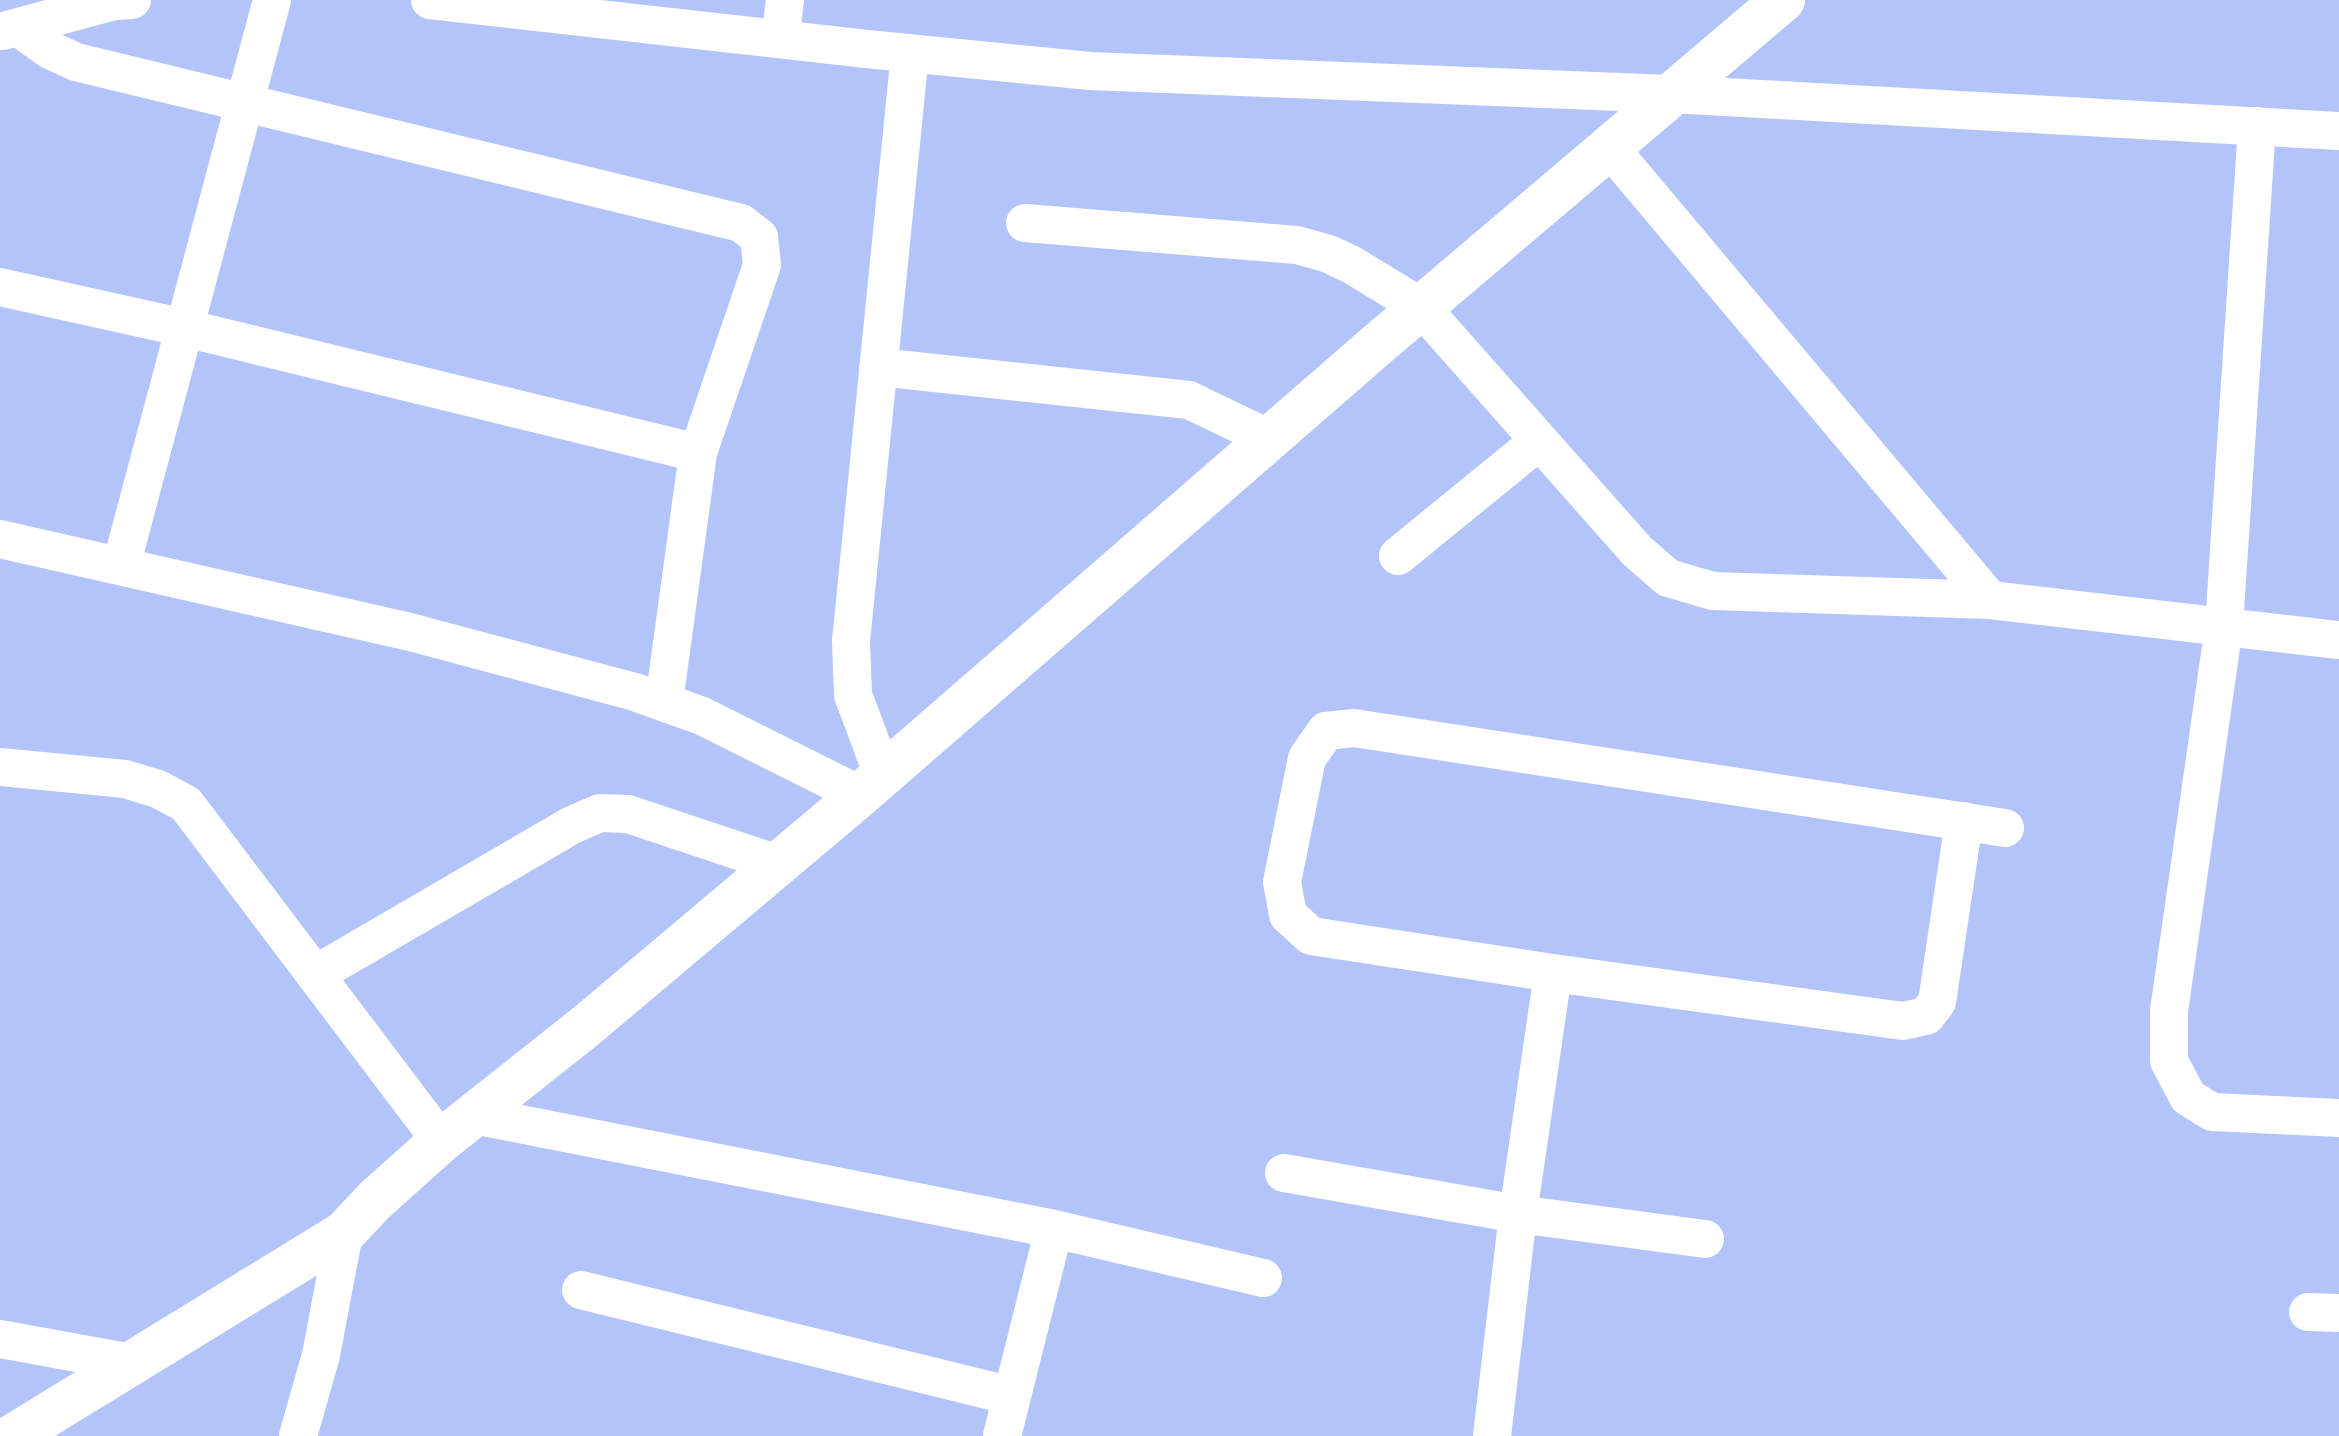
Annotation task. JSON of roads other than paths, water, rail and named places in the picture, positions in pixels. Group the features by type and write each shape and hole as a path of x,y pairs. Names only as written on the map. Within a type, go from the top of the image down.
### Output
{"street":[{"path":"9,30 115,1 132,0"},
{"path":"121,566 272,0"},
{"path":"430,0 533,5 780,39 1090,71 1671,94 2339,131"},
{"path":"780,39 785,0"},
{"path":"13,1436 344,1233 375,1200 458,1128 586,1026 871,785 1421,307 1783,0"},
{"path":"9,30 76,62 741,223 759,237 762,265 698,453 664,702"},
{"path":"871,785 853,695 851,641 910,53"},
{"path":"2257,126 2224,626 2169,1011 2169,1061 2188,1097 2212,1112 2339,1118"},
{"path":"1609,147 1990,600"},
{"path":"1025,223 1297,245 1329,254 1352,265 1421,307 1637,551 1668,578 1713,591 1990,600 2339,640"},
{"path":"0,287 185,328 698,453"},
{"path":"878,367 1189,400 1270,439"},
{"path":"1398,556 1539,441"},
{"path":"0,539 410,632 635,692 871,785"},
{"path":"1964,821 1937,1002 1926,1016 1903,1021 1311,936 1288,915 1282,882 1307,758 1326,731 1354,728 1964,821 2005,828"},
{"path":"0,767 125,779 158,789 186,804 316,974 458,1128 1054,1229 1263,1278"},
{"path":"316,974 572,825 600,813 628,814 778,864"},
{"path":"1492,1436 1518,1214 1553,973"},
{"path":"1284,1173 1518,1214 1705,1239"},
{"path":"1002,1436 1054,1229"},
{"path":"298,1436 321,1355 344,1233"},
{"path":"581,1290 1012,1396"},
{"path":"0,1339 132,1363"}]}
